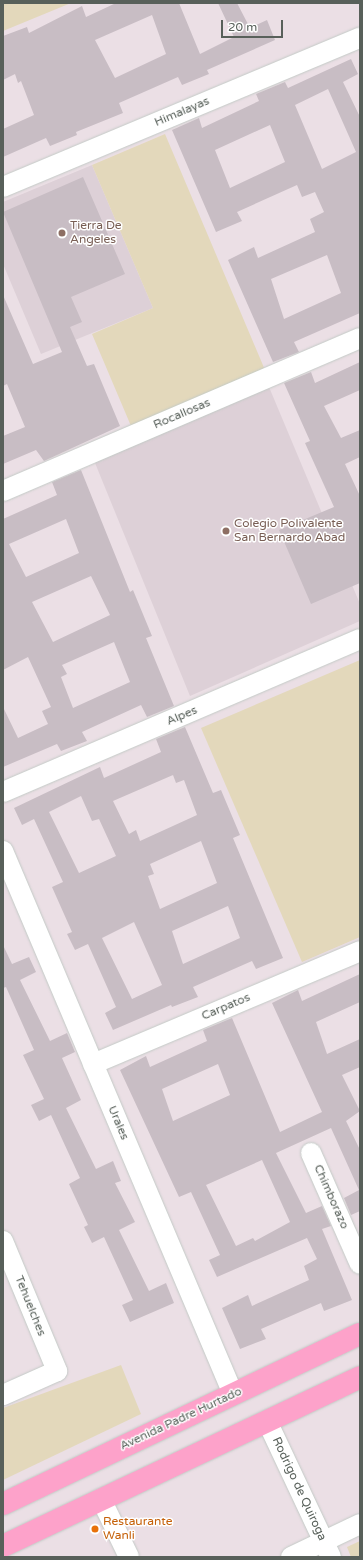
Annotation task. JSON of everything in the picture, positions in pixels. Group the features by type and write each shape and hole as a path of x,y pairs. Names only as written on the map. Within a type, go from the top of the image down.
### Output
{"main road":[{"name":"Avenida Padre Hurtado","path":"3,1504 360,1334"},
{"path":"3,1546 360,1377"}],"street":[{"name":"Himalayas","path":"3,187 360,38"},
{"name":"Rocallosas","path":"3,491 360,338"},
{"name":"Alpes","path":"3,792 360,640"},
{"name":"Urales","path":"3,851 233,1394"},
{"name":"Carpatos","path":"93,1064 360,951"},
{"name":"Chimborazo","path":"311,1153 360,1264"},
{"name":"Tehuelches","path":"3,1241 57,1372 3,1395"},
{"name":"Rodrigo de Quiroga","path":"267,1421 327,1549"},
{"path":"101,1499 128,1557"},
{"path":"291,1557 327,1549 360,1524"}],"shaded area":[{"path":"3,3 71,3 3,31"},
{"path":"165,134 265,370 131,426 92,334 153,308 92,165"},
{"name":"Tierra De Angeles","path":"92,165 153,308 41,354 3,264 3,202"},
{"name":"Colegio Polivalente San Bernardo Abad","path":"269,387 360,604 360,621 190,696 93,458"},
{"path":"360,660 360,937 302,962 201,728"},
{"path":"121,1365 141,1414 3,1480 3,1408"},
{"path":"360,1541 360,1557 351,1557 347,1547"}],"building":[{"path":"116,3 179,3 200,54 234,37 218,3 237,3 250,28 267,20 275,40 207,70 209,74 182,85 178,77 119,103 123,113 76,132 77,135 50,146 46,138 3,157 3,129 34,115 21,81 18,83 15,74 3,80 3,36 27,27 29,33 82,6 86,17","holes":["152,15 166,54 115,78 95,40"]},
{"path":"351,59 358,74 343,82 360,117 360,313 294,342 299,352 273,362 228,260 254,247 258,258 315,232 310,219 324,212 315,192 302,197 297,185 237,212 242,221 216,232 172,130 199,118 202,128 259,101 256,94 285,82 288,88","holes":["328,89 356,152 322,169 295,105","270,125 285,162 230,188 215,150","327,255 341,293 284,319 271,279"]},
{"path":"83,177 125,274 71,297 82,322 70,327 87,366 94,364 120,426 44,461 36,450 3,464 3,436 25,427 7,384 3,386 3,295 33,364 62,352 3,212"},
{"path":"360,362 360,390 324,406 341,438 360,430 360,457 345,464 360,496 360,583 311,604 279,530 334,507 305,443 310,441 284,383 311,372 315,383"},
{"path":"81,470 130,592 133,590 152,636 146,638 174,706 147,717 141,705 82,732 87,741 61,751 57,744 3,767 3,707 18,738 48,724 42,711 51,707 28,657 3,670 3,519 57,495 52,482","holes":["66,519 79,553 26,577 9,544","91,576 110,615 53,642 32,602","114,642 130,682 73,708 61,677 67,674 62,665"]},
{"path":"185,727 213,793 221,790 240,835 233,838 283,958 256,969 252,961 193,987 198,997 172,1007 171,1005 113,1030 105,1013 116,1007 88,944 75,950 67,934 72,932 52,887 63,882 34,819 22,825 14,808 100,767 104,778 161,752 156,739","holes":["173,775 176,783 184,780 197,815 140,841 136,830 129,834 113,801","81,796 92,821 99,819 116,856 79,873 49,812","201,841 217,883 160,909 148,876 154,874 150,864","228,906 240,938 183,964 172,931","134,922 162,985 132,999 102,938"]},
{"path":"3,945 12,964 29,957 36,972 20,980 50,1041 67,1033 75,1052 62,1058 81,1100 66,1108 96,1169 113,1161 121,1181 115,1183 135,1222 119,1230 149,1291 166,1283 174,1303 130,1322 122,1305 133,1300 104,1237 92,1243 84,1227 88,1225 69,1184 80,1178 51,1115 39,1121 31,1105 44,1099 23,1055 34,1050 6,987 3,988"},
{"path":"360,974 360,1002 316,1022 327,1054 360,1039 360,1067 342,1075 360,1111 346,1121 360,1150 360,1211 351,1215 344,1198 359,1190 331,1128 276,1153 306,1213 322,1206 331,1226 322,1229 352,1300 324,1311 321,1303 261,1329 266,1339 240,1349 222,1308 248,1295 252,1306 309,1280 304,1266 317,1259 307,1238 217,1277 209,1260 220,1255 191,1192 179,1197 120,1070 146,1056 150,1067 207,1041 203,1030 232,1018 280,1132 322,1112 272,1003 298,990 302,1001","holes":["218,1064 230,1095 173,1121 162,1089","262,1160 290,1222 255,1241 253,1238 236,1246 206,1185"]}],"place":[{"name":"Tierra De Angeles","path":"62,233"},
{"name":"Colegio Polivalente San Bernardo Abad","path":"226,531"},
{"name":"Restaurante Wanli","path":"95,1529"}]}
